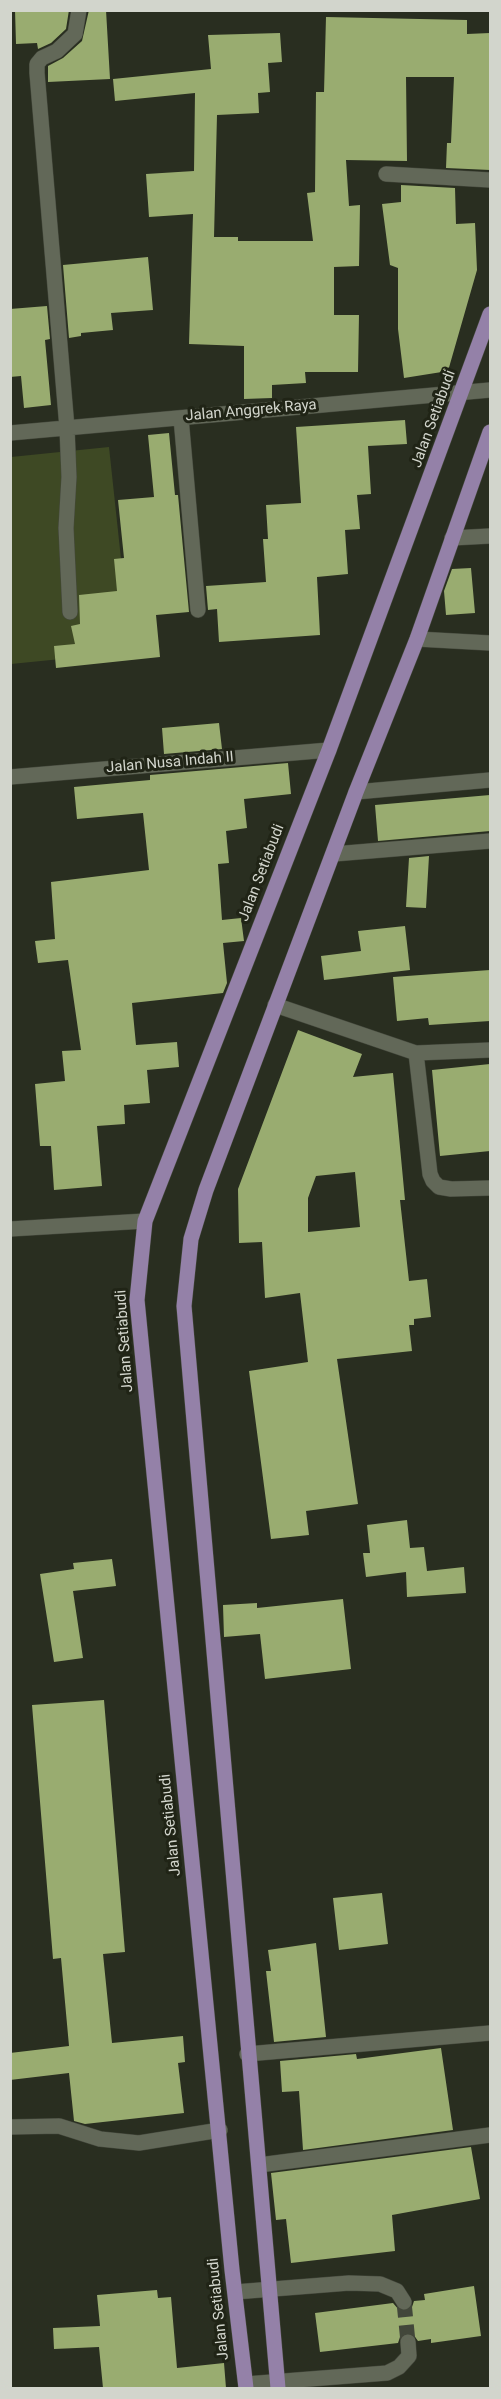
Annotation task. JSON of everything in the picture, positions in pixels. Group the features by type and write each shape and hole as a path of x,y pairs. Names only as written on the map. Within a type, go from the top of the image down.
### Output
{"main road":[{"name":"Jalan Setiabudi","path":"246,2386 138,1300 145,1221 330,750 463,393 490,314"},
{"path":"277,2385 184,1306 191,1239 206,1190 275,1005 417,639 490,432"}],"street":[{"path":"70,612 66,528 69,477 67,428 37,64 42,58 57,51 75,34 79,10"},
{"path":"386,174 490,180"},
{"name":"Jalan Anggrek Raya","path":"10,433 490,390"},
{"path":"181,418 198,610"},
{"path":"452,538 490,536"},
{"path":"417,639 490,643"},
{"name":"Jalan Nusa Indah II","path":"10,777 330,750"},
{"path":"356,792 490,780"},
{"path":"334,854 490,841"},
{"path":"275,1005 416,1053 490,1050"},
{"path":"416,1053 430,1174 433,1181 439,1187 451,1190 490,1188"},
{"path":"10,1229 145,1221"},
{"path":"247,2054 490,2033"},
{"path":"10,2127 59,2126 100,2139 139,2143 220,2130"},
{"path":"259,2165 490,2135"},
{"path":"235,2292 349,2283 380,2284 397,2291 404,2302"},
{"path":"246,2386 277,2385 387,2373 399,2367 409,2356 408,2342"}],"green space":[{"path":"109,447 131,652 11,664 11,457"}],"building":[{"path":"15,10 69,10 66,29 51,43 38,49 37,43 16,44"},
{"path":"89,10 106,10 110,79 48,82 48,66 63,58 82,41"},
{"path":"326,17 467,20 467,34 490,33 490,170 446,168 447,143 451,143 454,77 406,77 407,161 346,160 349,206 360,205 359,266 334,267 334,315 359,315 358,372 305,372 306,383 272,385 272,398 244,399 244,346 189,344 193,214 149,217 146,174 194,171 195,93 115,101 113,79 211,69 208,35 280,33 282,62 268,63 270,92 258,93 259,113 217,115 214,237 238,237 238,241 313,241 307,193 315,192 316,92 324,92"},
{"path":"401,185 455,188 456,224 475,223 477,270 448,371 404,378 398,329 398,268 390,265 382,204 401,202"},
{"path":"148,257 153,310 111,313 113,330 81,333 81,336 69,338 63,265"},
{"path":"47,306 50,339 45,340 51,405 24,408 21,376 10,377 10,309"},
{"path":"405,420 407,444 368,446 371,494 357,495 360,529 345,530 348,574 317,577 320,635 219,642 217,609 208,610 206,586 266,582 263,539 268,539 266,505 301,503 296,427"},
{"path":"169,433 175,495 178,495 189,612 156,615 160,657 56,668 54,646 75,644 71,626 80,624 79,595 117,591 114,559 124,558 118,500 154,497 148,435"},
{"path":"471,568 475,613 446,615 444,591 452,569"},
{"path":"219,723 222,749 164,754 162,728"},
{"path":"288,763 291,794 244,799 247,828 226,831 229,863 218,864 222,920 241,918 244,941 223,943 227,983 223,993 132,1003 136,1045 177,1042 179,1067 147,1070 150,1103 124,1105 125,1124 97,1126 102,1186 54,1190 51,1146 40,1146 35,1084 65,1081 62,1051 81,1050 68,960 38,963 35,941 55,939 51,882 149,870 143,813 77,819 74,787 150,780 150,775"},
{"path":"490,795 490,831 378,841 375,805"},
{"path":"429,856 426,908 406,907 409,858"},
{"path":"405,926 410,970 324,980 321,956 361,951 358,931"},
{"path":"490,970 490,1021 429,1025 428,1018 397,1021 393,977"},
{"path":"298,1030 362,1054 353,1077 393,1073 405,1200 400,1200 409,1281 427,1279 431,1317 414,1319 414,1325 409,1325 412,1351 337,1359 358,1504 306,1511 309,1535 271,1539 249,1371 308,1362 300,1293 265,1298 262,1242 239,1243 238,1189","holes":["355,1172 360,1227 308,1232 308,1198 316,1176"]},
{"path":"490,1064 490,1151 440,1156 432,1070"},
{"path":"407,1520 410,1548 424,1547 427,1571 464,1567 466,1593 407,1597 406,1572 366,1577 363,1553 370,1553 367,1525"},
{"path":"112,1559 116,1586 73,1591 83,1658 54,1662 40,1574 74,1569 73,1563"},
{"path":"343,1599 351,1669 265,1679 260,1634 224,1637 223,1605 257,1603 257,1608"},
{"path":"104,1700 125,1952 103,1954 112,2043 183,2036 185,2062 178,2063 184,2113 85,2124 74,2121 69,2073 10,2080 10,2053 69,2046 61,1958 53,1959 32,1705"},
{"path":"382,1893 388,1944 339,1950 333,1898"},
{"path":"316,1943 326,2037 274,2042 266,1971 271,1971 268,1950"},
{"path":"441,2048 453,2130 303,2150 299,2091 282,2092 280,2061 356,2054 357,2059"},
{"path":"471,2147 480,2199 392,2215 395,2251 291,2263 286,2219 276,2220 271,2173"},
{"path":"474,2286 481,2336 431,2343 431,2339 418,2341 413,2334 407,2332 400,2337 398,2343 320,2352 315,2313 393,2303 399,2310 405,2312 412,2307 414,2301 425,2300 424,2294"},
{"path":"157,2290 158,2298 171,2297 177,2368 224,2363 226,2388 103,2388 99,2347 54,2349 53,2328 100,2326 97,2295"}],"tunnel":[{"path":"404,2302 408,2342"}]}
